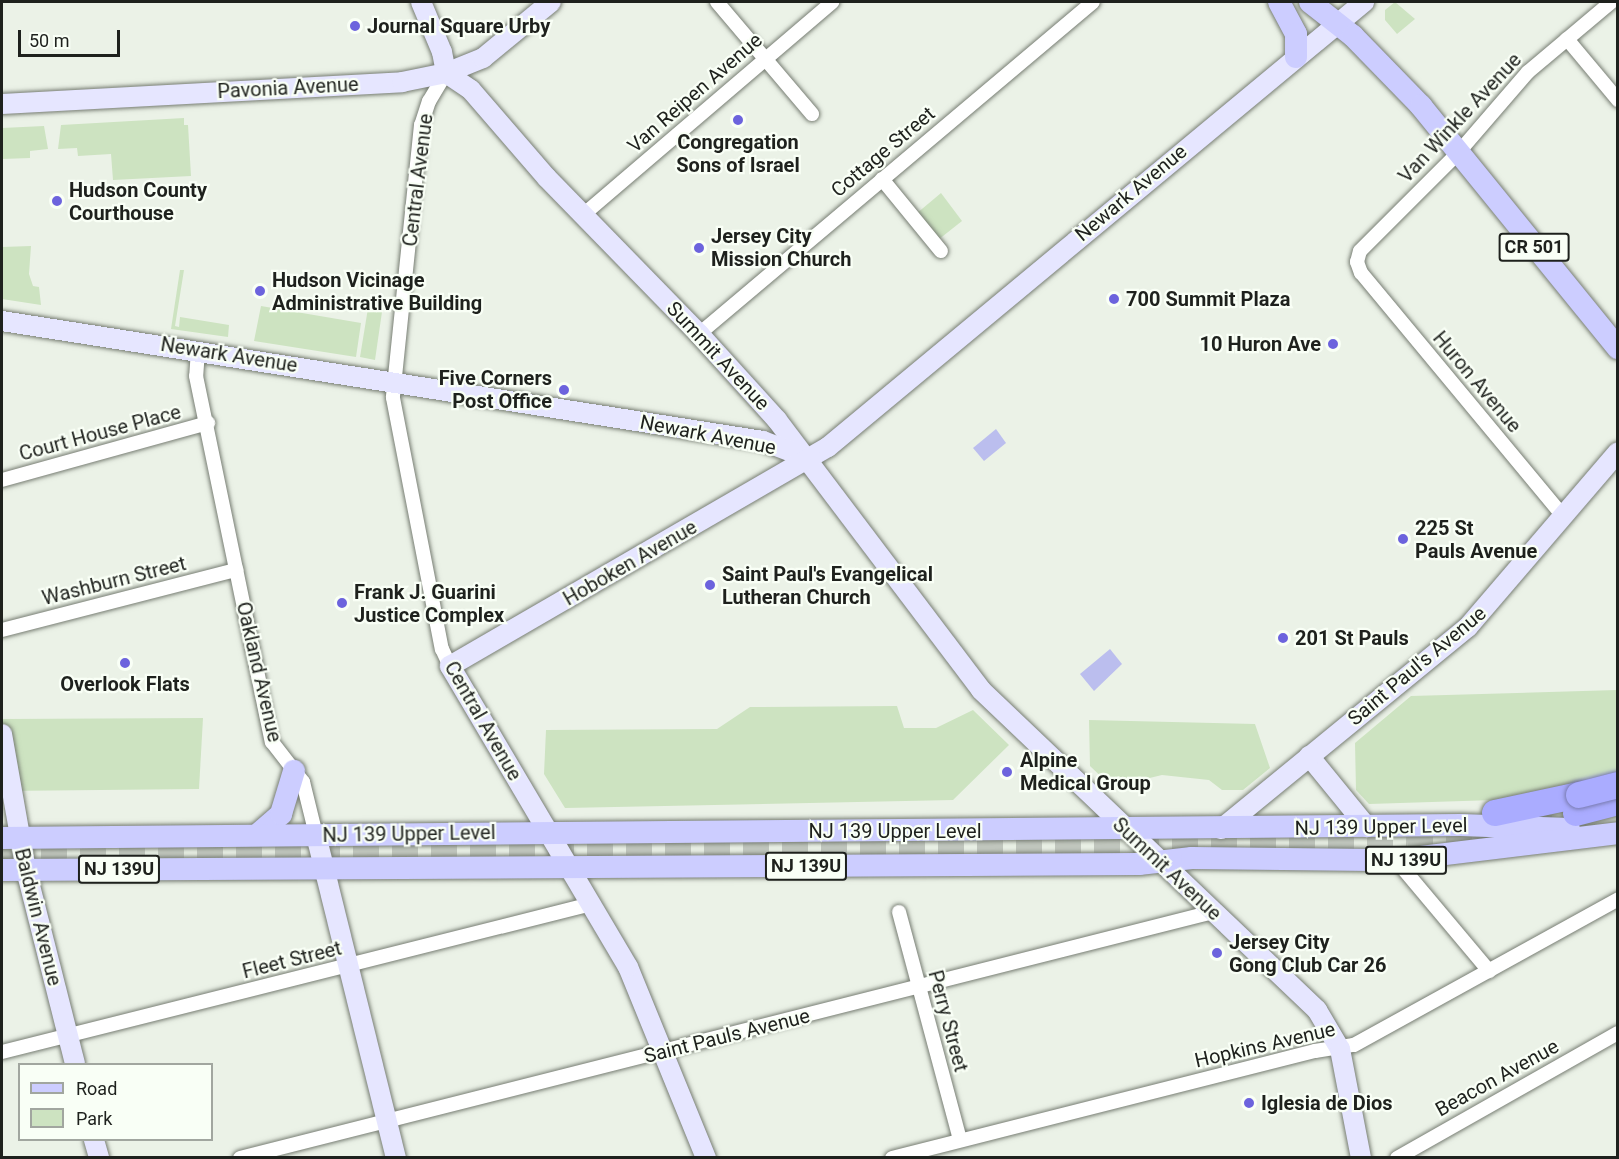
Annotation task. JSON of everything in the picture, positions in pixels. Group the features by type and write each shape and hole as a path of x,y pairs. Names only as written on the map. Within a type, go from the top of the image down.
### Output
{"highway":[{"path":"1577,804 1617,785"},
{"path":"1495,813 1617,802"}],"main road":[{"path":"421,2 442,52 446,73"},
{"name":"Pavonia Avenue","path":"2,104 402,82 446,73 483,58 551,2"},
{"path":"1278,2 1296,34 1296,57"},
{"name":"CR 501","path":"1310,2 1338,24 1392,75 1617,348"},
{"name":"Newark Avenue","path":"2,321 198,350 763,441 810,459 1364,2"},
{"name":"Summit Avenue","path":"446,73 471,90 583,215 699,334 810,459 981,690 1124,829 1317,1010 1340,1049 1361,1158"},
{"name":"Saint Paul's Avenue","path":"1221,828 1479,617 1617,452"},
{"name":"Hoboken Avenue","path":"450,666 810,459"},
{"name":"Central Avenue","path":"450,666 628,967 706,1158"},
{"name":"Baldwin Avenue","path":"2,734 9,788 10,838 26,870 75,1063"},
{"path":"1309,756 1367,827"},
{"path":"257,835 281,814 294,771"},
{"name":"NJ 139 Upper Level","path":"10,838 1506,826 1617,833"},
{"name":"NJ 139 Upper Level","path":"324,867 569,868 1161,863 1192,858 1396,860 1617,833"},
{"name":"Oakland Avenue","path":"316,835 396,1158"},
{"name":"NJ 139U","path":"2,870 324,867"},
{"path":"94,1141 99,1158"}],"street":[{"path":"717,2 812,114"},
{"name":"Van Reipen Avenue","path":"583,215 832,2"},
{"name":"Cottage Street","path":"699,334 1093,2"},
{"name":"Van Winkle Avenue","path":"1361,273 1357,262 1360,251 1458,153 1528,72 1611,2"},
{"path":"1567,39 1617,100"},
{"name":"Central Avenue","path":"446,73 429,101 421,125 393,398 442,649 450,666"},
{"path":"882,179 940,251"},
{"name":"Huron Avenue","path":"1361,273 1563,516"},
{"name":"Oakland Avenue","path":"198,350 196,375 208,423 272,742 305,787 316,835"},
{"name":"Court House Place","path":"2,480 208,423"},
{"name":"Washburn Street","path":"2,630 236,570"},
{"path":"1396,860 1489,971"},
{"name":"Hopkins Avenue","path":"892,1158 1315,1051 1340,1049 1366,1041 1617,899"},
{"name":"Fleet Street","path":"2,1053 591,904"},
{"name":"Perry Street","path":"900,912 960,1140"},
{"name":"Saint Pauls Avenue","path":"240,1158 919,989 1213,912"},
{"name":"Beacon Avenue","path":"1397,1158 1617,1033"}],"green space":[{"path":"1395,2 1415,19 1397,34 1385,20 1385,10"},
{"path":"184,118 184,125 188,125 191,176 113,180 111,154 78,156 77,148 58,149 61,125"},
{"path":"44,126 48,149 30,151 30,158 2,159 2,128"},
{"path":"941,193 962,221 938,240 916,214"},
{"path":"31,246 29,274 33,286 39,287 41,305 2,299 2,247"},
{"path":"180,270 184,270 175,326 179,327 180,317 229,325 228,337 171,329"},
{"path":"370,296 384,298 375,360 360,357"},
{"path":"261,306 361,323 356,357 254,341"},
{"path":"1617,690 1617,796 1369,804 1356,790 1355,743 1411,696"},
{"path":"897,706 904,728 936,728 973,710 1009,745 953,800 565,808 544,774 546,730 717,729 750,707"},
{"path":"203,718 199,789 2,791 2,719"},
{"path":"1089,720 1255,724 1270,768 1243,790 1222,790 1209,780 1162,775 1112,787 1090,766"}],"water":[{"path":"996,429 1006,443 984,461 973,448"},
{"path":"1110,649 1122,664 1094,691 1080,674"}],"tunnel":[{"path":"2,852 1407,842 1489,833 1576,813"}],"place":[{"name":"Journal Square Urby","path":"355,26"},
{"name":"Congregation Sons of Israel","path":"738,120"},
{"name":"Hudson County Courthouse","path":"57,201"},
{"name":"Jersey City Mission Church","path":"699,248"},
{"name":"Hudson Vicinage Administrative Building","path":"260,291"},
{"name":"700 Summit Plaza","path":"1114,299"},
{"name":"10 Huron Ave","path":"1333,344"},
{"name":"Five Corners Post Office","path":"564,390"},
{"name":"225 St Pauls Avenue","path":"1403,539"},
{"name":"Saint Paul's Evangelical Lutheran Church","path":"710,585"},
{"name":"Frank J. Guarini Justice Complex","path":"342,603"},
{"name":"201 St Pauls","path":"1283,638"},
{"name":"Overlook Flats","path":"125,663"},
{"name":"Alpine Medical Group","path":"1007,772"},
{"name":"Jersey City Gong Club Car 26","path":"1217,953"},
{"name":"Iglesia de Dios","path":"1249,1103"}]}
